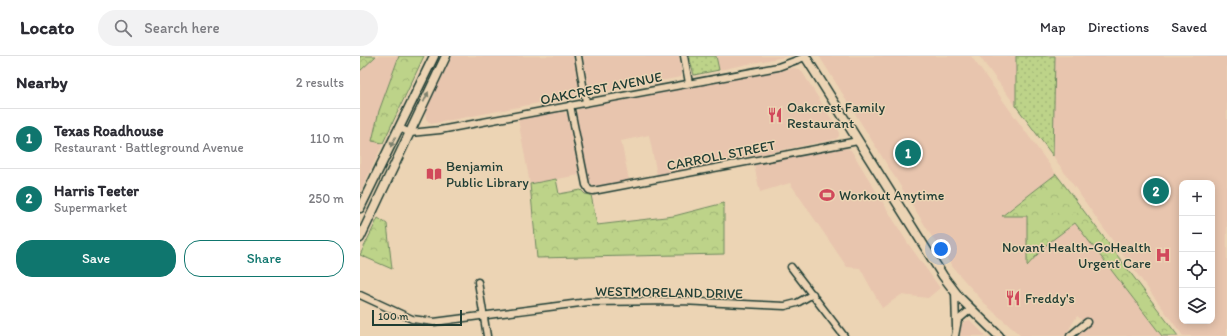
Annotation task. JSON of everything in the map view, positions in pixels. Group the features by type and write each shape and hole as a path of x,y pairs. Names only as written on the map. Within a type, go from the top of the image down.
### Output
{"main road":[{"path":"360,208 434,56"},
{"path":"360,238 446,56"},
{"path":"805,57 918,238 955,292 999,336"}],"street":[{"path":"578,56 586,102"},
{"path":"684,56 689,83"},
{"name":"OAKCREST AVENUE","path":"410,133 446,129 689,83 778,68 805,57"},
{"name":"CARROLL STREET","path":"570,105 586,186 589,190 599,190 858,141"},
{"path":"400,128 410,133"},
{"path":"791,267 844,336"},
{"path":"478,282 486,336"},
{"path":"955,292 955,336"},
{"name":"WESTMORELAND DRIVE","path":"360,295 422,321 449,321 588,302 681,301 776,307 797,303 813,294"},
{"path":"956,327 958,320 971,309"},
{"path":"1070,336 1088,322"}],"shaded area":[{"path":"367,56 424,56 360,193 360,62"},
{"path":"452,56 573,56 580,95 431,124 426,119 425,111"},
{"path":"583,56 679,56 682,75 681,77 590,94"},
{"path":"716,56 788,56 719,70"},
{"path":"819,56 971,56 1056,174 1002,216 1027,216 1028,265 1047,244 1075,223 1162,336 1075,336 1083,321 1077,316 1065,336 1021,336 987,306 955,270 941,251"},
{"path":"979,56 1016,56 1016,106"},
{"path":"1055,56 1227,56 1227,336 1183,336 1104,229 1053,156"},
{"path":"794,68 801,70 839,131 839,136 836,139 657,175 649,135 621,141 629,180 594,186 589,183 576,113 578,109"},
{"path":"562,111 567,114 579,175 530,184 518,119"},
{"path":"846,148 851,150 907,242 940,288 928,298 901,295 882,308 860,268 847,267 790,183 760,192 754,165"},
{"path":"970,320 986,336 960,336 961,325 965,321"}],"green space":[{"path":"360,56 376,56 360,71"},
{"path":"399,56 424,56 383,143 372,141 379,111"},
{"path":"689,56 716,56 719,70 694,75"},
{"path":"1016,56 1055,56 1053,156 1016,106"},
{"path":"1056,174 1178,336 1162,336 1075,223 1047,244 1027,266 1027,216 1002,216"},
{"path":"556,179 559,194 581,190 585,194 591,195 597,225 674,216 724,203 724,254 537,258 530,184"},
{"path":"378,218 387,224 392,269 360,255"}],"place":[{"name":"Oakcrest Family Restaurant","path":"775,115"},
{"name":"Texas Roadhouse","path":"908,153"},
{"name":"Benjamin Public Library","path":"434,174"},
{"name":"Harris Teeter","path":"1156,191"},
{"name":"Workout Anytime","path":"827,195"},
{"name":"Novant Health-GoHealth Urgent Care","path":"1163,255"},
{"name":"Freddy's","path":"1013,298"}]}
